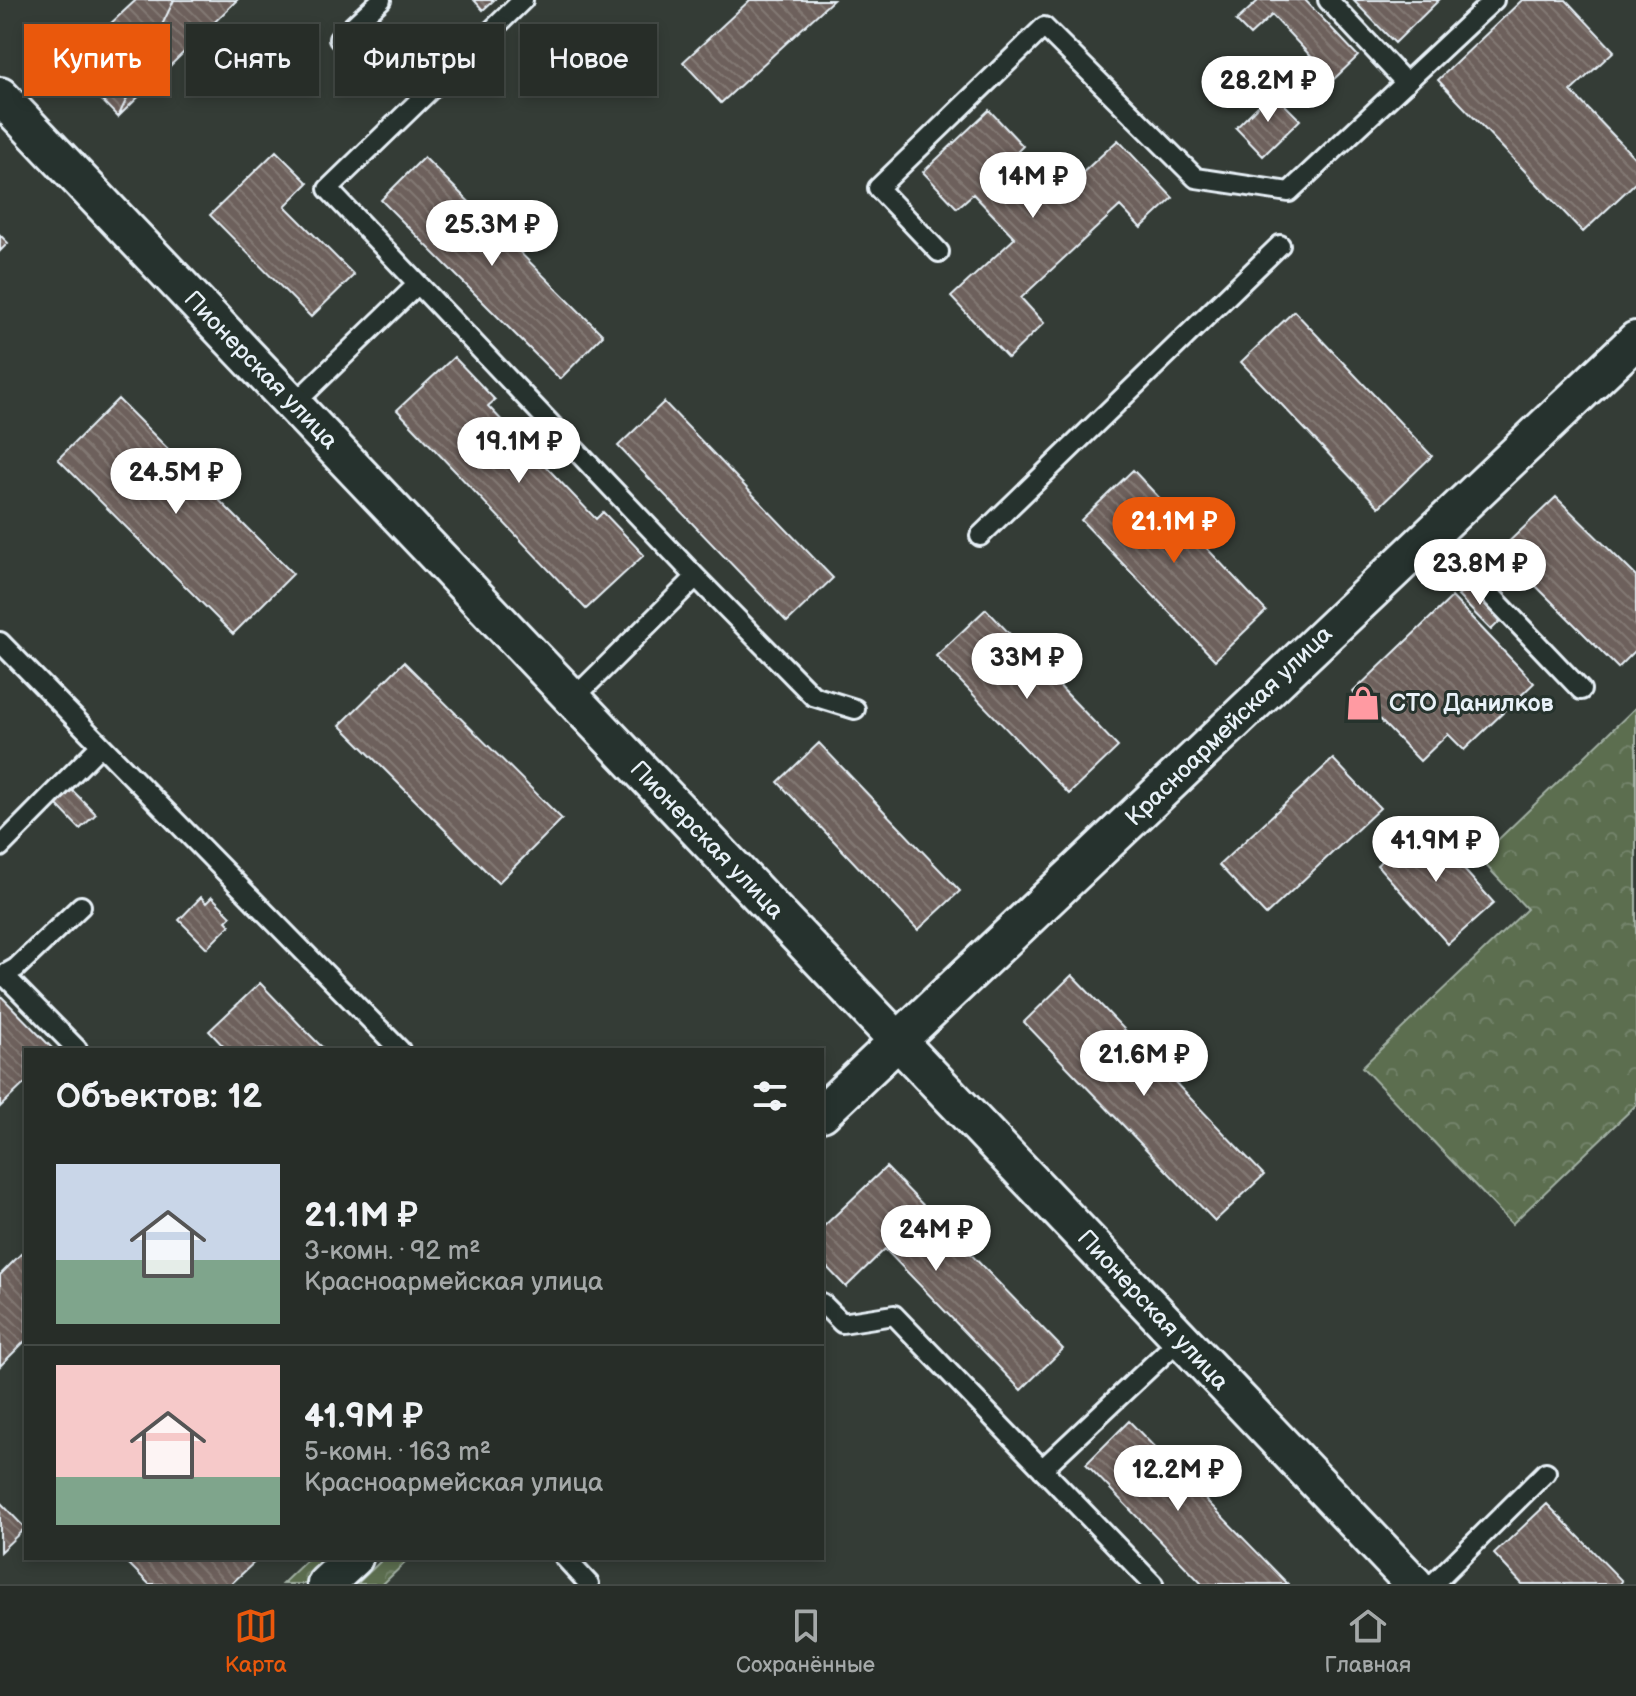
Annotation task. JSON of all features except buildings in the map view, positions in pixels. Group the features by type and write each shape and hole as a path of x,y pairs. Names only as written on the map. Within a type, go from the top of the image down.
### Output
{"street":[{"name":"Пионерская улица","path":"0,96 1414,1584"},
{"name":"Красноармейская улица","path":"824,1111 1636,340"},
{"path":"326,1584 352,1560"}],"lane":[{"path":"355,24 381,0"},
{"path":"523,0 328,189 813,696 855,709"},
{"path":"1328,0 1406,83"},
{"path":"939,252 878,188 1044,27 1196,178 1289,192 1494,0"},
{"path":"980,536 1280,245"},
{"path":"293,405 418,284"},
{"path":"1432,533 1581,690"},
{"path":"573,699 696,577"},
{"path":"0,642 398,1048"},
{"path":"0,847 101,745"},
{"path":"76,1048 2,976 16,968 81,906"},
{"path":"824,1305 842,1323 894,1315 1153,1584"},
{"path":"1042,1469 1180,1339"},
{"path":"1433,1584 1546,1472"},
{"path":"567,1560 589,1584"}],"green space":[{"path":"1636,707 1636,1105 1512,1224 1362,1067 1527,909 1479,858"},
{"path":"307,1560 333,1560 307,1584 282,1584"},
{"path":"382,1560 408,1560 383,1584 357,1584"}],"place":[{"name":"СТО Данилков","path":"1363,703"}]}
